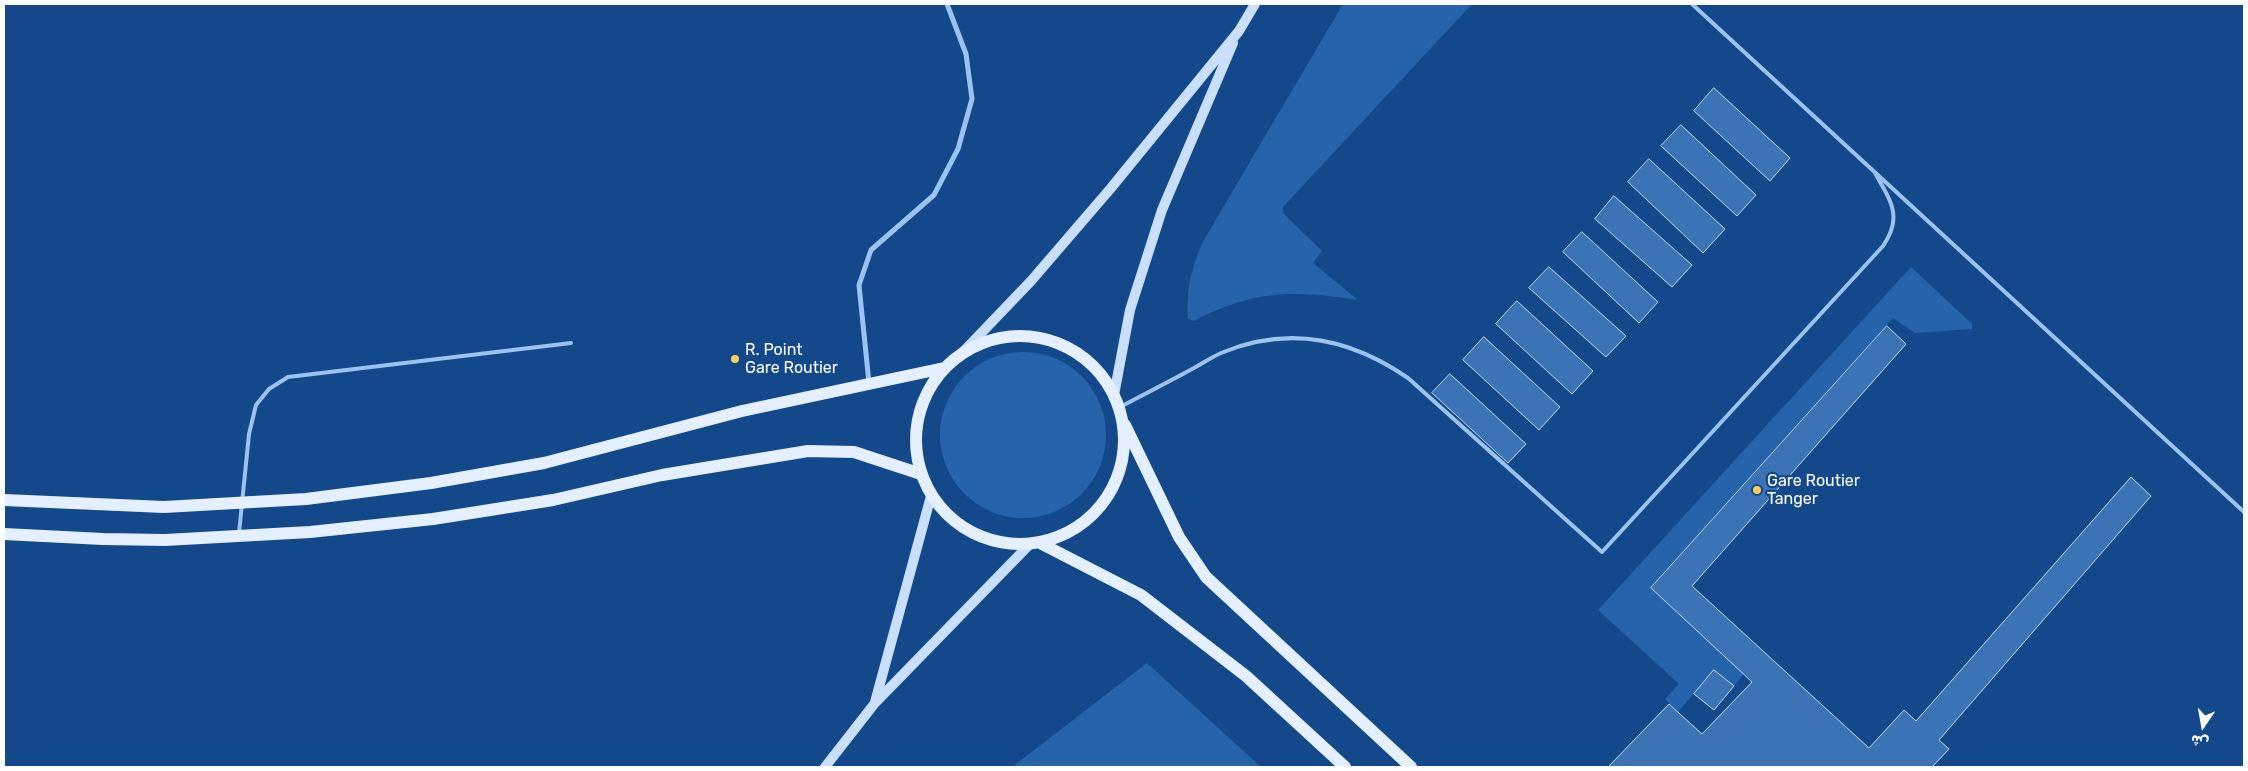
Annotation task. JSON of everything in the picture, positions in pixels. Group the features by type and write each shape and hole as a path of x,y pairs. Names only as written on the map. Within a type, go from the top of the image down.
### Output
{"main road":[{"path":"1119,407 1124,452 1116,484 1097,511 1071,532 1035,544 1007,544 984,539 963,528 946,514 931,496 917,461 915,436 919,410 929,387 944,368 964,351 1012,336 1036,337 1061,344 1082,356 1119,407 1179,537 1206,577 1411,767"},
{"path":"4,500 164,507 306,499 431,483 544,463 742,412 944,368"},
{"path":"4,534 121,539 238,537 433,519 553,500 662,475 808,451 854,452 921,474"},
{"path":"1035,544 1141,595 1246,676 1345,767"}],"street":[{"path":"870,384 859,284 871,250 934,195 958,149 972,99 966,54 947,4"},
{"path":"964,351 1031,281 1111,188 1239,31 1256,4"},
{"path":"1119,407 1130,310 1162,210 1239,31"},
{"path":"875,703 931,496"},
{"path":"824,767 875,703 1035,544"}],"lane":[{"path":"1692,4 2244,512"},
{"path":"1119,407 1220,354 1247,344 1275,339 1304,338 1332,342 1359,350 1385,362 1408,378 1602,552 1891,235 1894,223 1894,210 1876,173"},
{"path":"238,537 249,434 256,405 269,388 288,377 571,343"}],"shaded area":[{"path":"1343,4 1472,4 1283,207 1283,213 1322,251 1313,263 1358,300 1313,295 1274,295 1236,303 1194,321 1188,319 1190,280 1202,243"},
{"path":"1911,267 1972,324 1972,329 1915,333 1893,318 1651,587 1744,674 1734,686 1714,670 1678,712 1665,699 1679,684 1598,610"},
{"path":"1023,352 1047,356 1062,362 1087,383 1096,396 1102,411 1106,435 1102,459 1096,474 1075,499 1062,508 1047,514 1023,518 999,514 984,508 959,487 950,474 944,459 940,435 944,411 950,396 971,371 984,362 999,356"},
{"path":"1147,663 1261,767 1012,767"}],"building":[{"path":"1714,88 1790,158 1770,181 1694,111"},
{"path":"1681,125 1756,195 1737,216 1661,146"},
{"path":"1649,159 1725,229 1703,253 1628,182"},
{"path":"1614,196 1692,265 1672,287 1595,219"},
{"path":"1582,232 1658,302 1639,323 1563,252"},
{"path":"1549,267 1626,336 1606,357 1529,288"},
{"path":"1517,301 1593,371 1572,394 1496,324"},
{"path":"1887,326 1906,344 1692,586 1869,748 1904,710 1916,721 2131,477 2151,496 1939,740 1949,749 1932,767 1608,767 1669,704 1702,734 1752,682 1651,588"},
{"path":"1484,337 1560,407 1539,430 1463,360"},
{"path":"1450,374 1526,444 1508,463 1432,393"},
{"path":"1714,670 1734,686 1714,710 1694,694"}],"place":[{"name":"R. Point Gare Routier","path":"735,359"},
{"name":"Gare Routier Tanger","path":"1757,490"}]}
